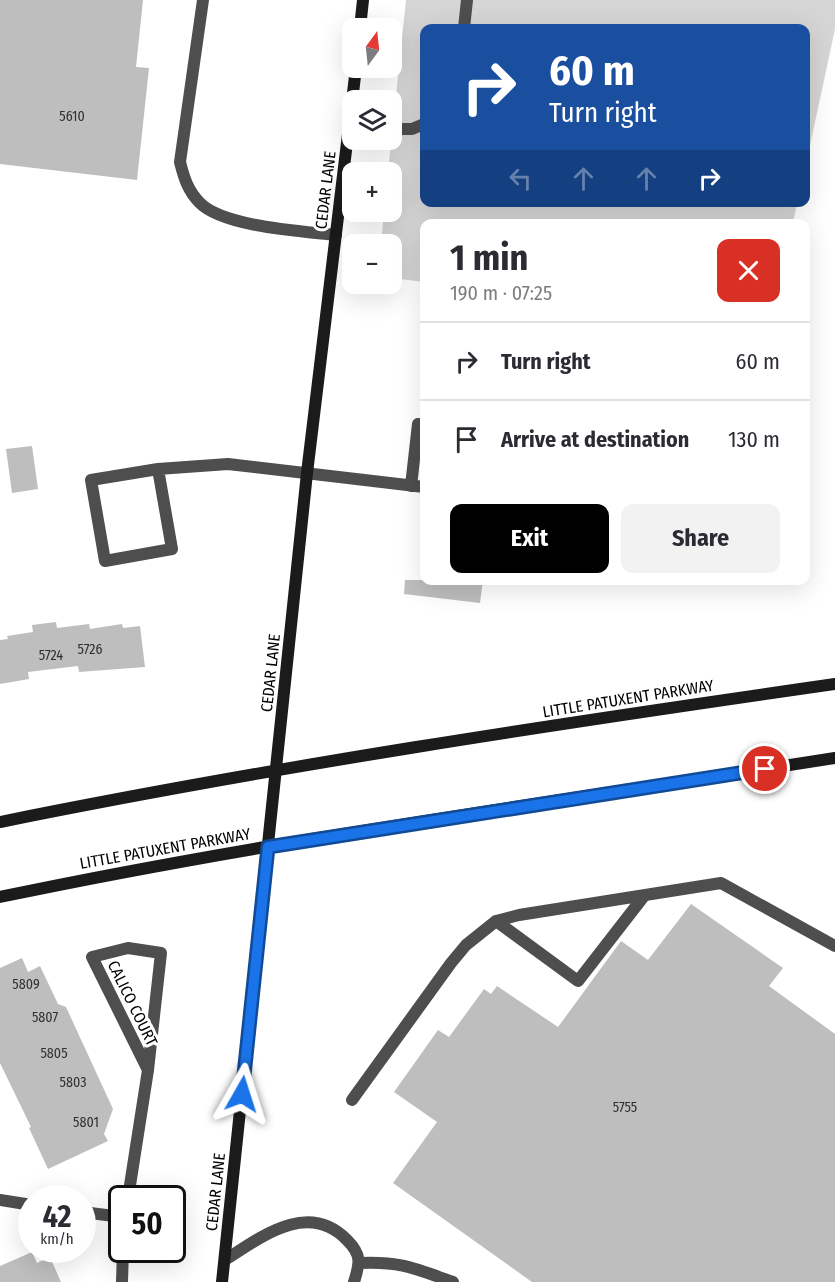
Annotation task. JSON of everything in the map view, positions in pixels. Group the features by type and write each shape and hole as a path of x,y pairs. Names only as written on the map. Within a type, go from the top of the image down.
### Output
{"main road":[{"path":"361,18 363,0"},
{"name":"CEDAR LANE","path":"222,1282 307,473 348,150"},
{"name":"LITTLE PATUXENT PARKWAY","path":"0,822 276,770 835,684"},
{"name":"LITTLE PATUXENT PARKWAY","path":"0,897 105,875 268,847 835,758"}],"street":[{"path":"203,0 180,162 185,185 201,205 239,222 336,235"},
{"path":"464,24 467,0"},
{"path":"402,129 412,129 420,126"},
{"path":"411,486 418,424 420,424"},
{"path":"158,469 172,549 105,561 91,480 158,469 228,464 420,487"},
{"path":"352,1100 451,963 466,945 496,921 519,915 721,883 835,946"},
{"path":"496,921 578,981 645,896"},
{"name":"CALICO COURT","path":"130,1185 148,1070 161,953 128,948 92,957 148,1070"},
{"path":"0,1200 18,1203"},
{"path":"225,1260 267,1233 290,1223 313,1222 337,1230 354,1248 360,1263 354,1282"},
{"path":"360,1263 386,1262 407,1265 453,1282"},
{"path":"122,1282 123,1263"}],"shaded area":[{"path":"406,0 835,0 835,29 810,145 810,24 420,24 420,207 796,207 794,219 420,219 420,282 402,279 402,234 382,234 383,222 402,222 402,162 389,162 390,150 402,150 402,90 397,90 398,78 402,78 402,38"}],"building":[{"path":"0,0 143,0 136,67 149,68 137,180 0,164"},
{"path":"32,446 38,489 12,493 6,449"},
{"path":"405,580 420,580 420,585 482,585 480,603 404,594"},
{"path":"56,622 57,628 89,624 90,629 122,624 123,628 140,626 145,667 79,672 78,666 28,672 29,679 0,684 0,640 8,639 7,636 33,632 32,625"},
{"path":"691,904 783,968 769,986 835,1034 835,1282 532,1282 393,1183 437,1122 394,1092 438,1030 449,1037 484,989 491,994 497,986 558,1027 621,941 648,960"},
{"path":"22,958 28,972 40,966 58,1004 66,1007 113,1109 104,1134 108,1141 48,1169 29,1128 31,1127 0,1063 0,968"},
{"path":"18,1258 18,1263 53,1263 61,1282 0,1282 0,1266"}],"route":[{"path":"242,1094 268,847 765,769"}]}
